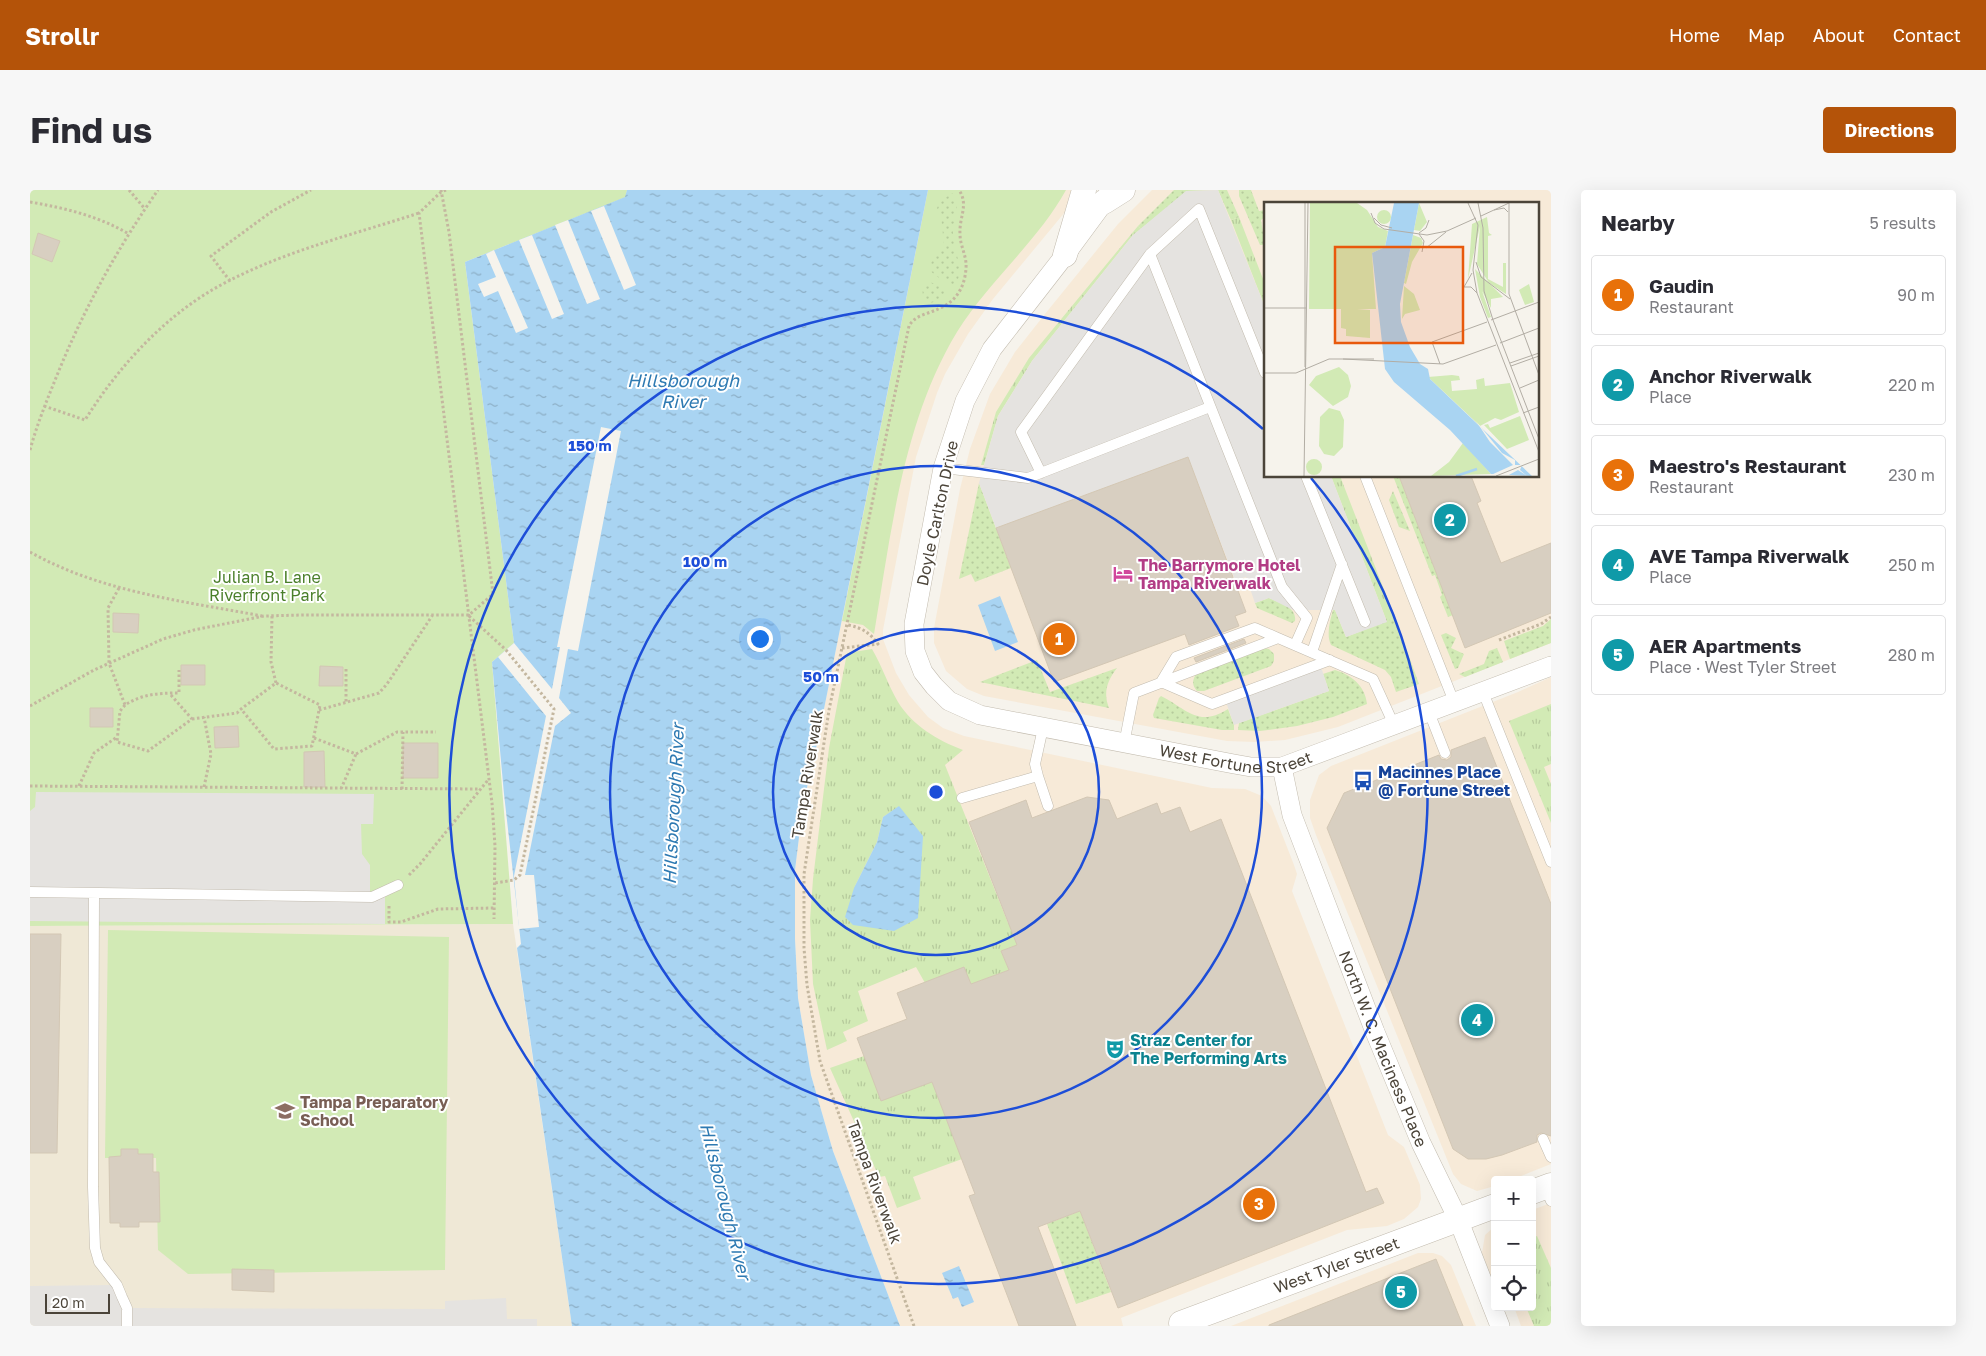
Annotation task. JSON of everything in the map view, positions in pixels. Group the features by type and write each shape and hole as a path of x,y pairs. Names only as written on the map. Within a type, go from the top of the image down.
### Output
{"street":[{"path":"1065,255 1105,193"},
{"name":"Doyle Carlton Drive","path":"923,672 915,650 914,624 943,468 965,401 992,349 1065,255"},
{"name":"West Fortune Street","path":"923,672 949,701 980,715 1251,767 1282,767 1551,666"},
{"name":"North W. C. Maciness Place","path":"1282,767 1292,815 1372,1023 1421,1143 1458,1219 1500,1326"},
{"name":"West Tyler Street","path":"1179,1325 1491,1207"}],"lane":[{"path":"1041,473 1021,432 1150,254 1199,209 1264,370"},
{"path":"1150,254 1282,587 1307,618 1295,645"},
{"path":"943,468 1028,478 1210,407"},
{"path":"1307,478 1365,622"},
{"path":"1366,478 1454,702"},
{"path":"1312,652 1342,564"},
{"path":"1162,682 1176,657 1255,628 1373,679 1394,725"},
{"path":"1124,744 1134,693 1278,638"},
{"path":"1162,682 1212,704 1330,660"},
{"path":"1483,692 1551,862"},
{"path":"1429,712 1445,753"},
{"path":"1043,728 1035,764 1048,806"},
{"path":"962,798 1038,776"},
{"path":"30,892 372,897 398,885"},
{"path":"94,894 94,1248 99,1262 117,1285 122,1296 127,1308 127,1326"},
{"path":"1544,1139 1551,1157"}],"path":[{"path":"129,190 144,209"},
{"path":"30,450 44,406 75,331 114,256 158,190"},
{"path":"230,281 211,256 270,212 311,190"},
{"path":"44,406 85,420 119,373 146,343 188,306 212,290 298,251 419,214 441,191 446,190"},
{"name":"Tampa Riverwalk","path":"914,1326 820,1060 807,985 804,948 804,874 829,710 909,326 911,322 922,315 938,310 953,300 965,280 967,266 960,234 965,202 959,190"},
{"path":"30,552 63,568 119,588 264,616 469,615 493,594 449,232 441,191"},
{"path":"30,202 72,210 114,225 129,234"},
{"path":"419,214 489,779 496,846 494,919"},
{"path":"119,588 108,608 109,663 125,705"},
{"path":"469,615 506,650 554,709 520,875 514,880 494,883"},
{"path":"30,706 109,663 163,639 194,630 264,616"},
{"path":"241,709 274,749 312,746 320,705 276,683 270,662 272,616"},
{"path":"319,710 379,694 432,616"},
{"path":"1499,640 1541,624 1551,617"},
{"path":"842,648 878,644 861,627 848,624"},
{"path":"346,669 346,703"},
{"path":"179,670 179,694 137,697 125,705 120,711 117,742 148,751 192,719 236,713 276,683"},
{"path":"170,694 192,719"},
{"path":"204,717 211,754 204,787"},
{"path":"341,789 356,754 397,732 436,732"},
{"path":"402,732 402,789"},
{"path":"79,786 94,753 117,737"},
{"path":"314,738 356,754"},
{"path":"398,885 420,864 489,779"},
{"path":"30,786 480,790"},
{"path":"383,892 389,906 389,922 401,922 438,909 494,908"}],"shaded area":[{"path":"928,190 1077,190 1065,212 993,299 968,334 945,374 937,393 916,457 883,630 883,639 896,673 909,695 928,717 943,728 964,736 1212,788 1245,789 1262,796 1271,806 1294,865 1297,874 1292,891 1388,1135 1404,1147 1420,1185 1421,1199 1418,1207 1404,1219 1387,1226 1347,1230 1121,1318 1123,1326 900,1326 833,1151 811,1075 798,998 795,939 795,870 803,805 817,744"},
{"path":"1152,190 1551,190 1551,643 1338,727 1285,740 1227,741 984,696 967,689 946,671 934,643 934,628 960,489 970,449 990,394 1015,352 1118,224"},
{"path":"1218,190 1264,305 1264,478 1332,478 1387,622 1346,637 1335,610 1293,610 1269,598 1255,603 1246,577 1235,580 1188,457 996,528 979,483 998,416 1032,361 1133,235 1186,191"},
{"path":"1320,664 1329,691 1234,725 1225,699"},
{"path":"1551,677 1551,1164 1521,1176 1491,1176 1491,1187 1477,1191 1461,1184 1453,1174 1316,835 1310,818 1310,800 1319,775 1331,766 1518,692"},
{"path":"36,792 374,794 373,824 361,824 362,854 370,865 370,894 385,894 385,924 30,921 30,811 35,807"},
{"name":"Tampa Preparatory School","path":"513,924 572,1326 30,1326 30,926"},
{"path":"1551,1203 1551,1326 1521,1326 1515,1311 1536,1311 1536,1209"},
{"path":"1491,1230 1491,1277 1482,1253 1485,1235"},
{"path":"1418,1253 1433,1253 1442,1256 1451,1265 1476,1326 1231,1326"},
{"path":"117,1285 127,1308 445,1309 445,1301 506,1298 507,1319 537,1319 537,1326 30,1326 30,1286"}],"green space":[{"name":"Julian B. Lane Riverfront Park","path":"30,190 627,190 626,197 465,262 514,643 492,662 513,924 30,926"},
{"path":"928,190 1066,190 1042,227 970,313 957,332 939,366 911,440 893,518 874,634 863,625 842,621"},
{"path":"1174,190 1218,190 1187,191 1141,229 1138,226"},
{"path":"1218,190 1227,190 1239,217 1231,220"},
{"path":"1239,190 1251,190 1259,211 1264,210 1264,218 1261,220 1264,245 1260,245 1239,196"},
{"path":"952,193 957,202 953,234 959,273 955,287 937,277 929,268 944,245 941,216 937,210 939,204"},
{"path":"1239,217 1264,281 1264,304 1231,220"},
{"path":"1138,226 1141,229 1133,235 1032,361 998,416 984,465 981,465 996,412 1029,358"},
{"path":"929,282 940,285 950,292 944,298 928,304 923,296 922,287"},
{"path":"1332,478 1341,478 1395,618 1387,622"},
{"path":"1394,478 1400,478 1453,615 1448,617 1440,597 1442,595 1435,575 1432,576"},
{"path":"979,483 1011,568 975,582 971,574 959,579"},
{"path":"1393,491 1410,531 1399,527 1389,500"},
{"path":"1269,598 1291,609 1295,616 1295,621 1292,623 1257,608 1255,603"},
{"path":"1333,610 1335,610 1346,637 1395,618 1419,684 1396,692 1391,677 1385,670 1331,645 1329,632"},
{"path":"1551,619 1551,643 1510,659 1504,641 1543,626"},
{"path":"1446,633 1456,638 1451,648 1464,654 1458,668 1455,669 1441,635"},
{"path":"1263,648 1269,649 1274,654 1274,661 1271,666 1204,691 1197,691 1195,689 1193,683 1196,674"},
{"path":"1497,648 1503,662 1465,677 1459,674 1484,664 1489,651"},
{"path":"872,649 904,711 918,725 935,737 963,750 945,765 1008,923 1035,939 1001,951 1009,970 971,984 964,968 925,983 916,967 858,991 868,1021 843,1032 847,1041 827,1050 813,984 810,920 813,879 829,748 847,653","holes":["899,807 854,888 877,842 883,817"]},
{"path":"1037,660 1050,692 1117,668 1106,692 1109,708 980,682"},
{"path":"1335,670 1352,678 1360,686 1366,697 1367,704 1333,717 1297,726 1260,731 1238,730 1239,723 1329,691 1323,674"},
{"path":"1161,696 1200,717 1209,717 1228,709 1234,730 1222,730 1154,718 1153,715"},
{"path":"1551,704 1551,764 1544,767 1551,784 1551,823 1509,721"},
{"path":"108,930 449,937 445,1270 188,1274 158,1250 156,1158 105,1158"},
{"path":"914,1035 962,1159 913,1177 921,1199 897,1208 885,1176 879,1177 830,1068"},
{"path":"1080,1211 1111,1292 1076,1304 1047,1224"},
{"path":"1536,1236 1551,1268 1551,1326 1534,1326 1528,1311 1536,1311"}],"water":[{"name":"Hillsborough River","path":"627,190 928,190 817,744 803,805 795,870 795,939 798,998 811,1075 833,1151 900,1326 572,1326 517,948 521,944 504,794 492,662 514,643 465,262 625,197"},
{"path":"1000,596 1018,642 995,651 978,605"},
{"path":"899,806 923,836 918,918 894,931 853,925 845,917 854,888 877,842 883,817"},
{"path":"959,1266 974,1302 962,1307 958,1297 953,1299 942,1273"}],"pier":[{"path":"604,206 636,285 624,290 591,211"},
{"path":"568,220 600,299 587,304 555,225"},
{"path":"532,235 564,314 552,319 519,240"},
{"path":"494,250 528,328 516,333 498,291 484,297 478,284 496,277 486,254"},
{"path":"601,427 621,431 578,651 568,649 559,698 571,713 555,726 525,875 534,875 539,927 519,929 514,876 546,716 498,657 514,643 552,689 560,647 557,647"}],"building":[{"path":"38,233 60,241 52,262 32,254"},
{"name":"The Barrymore Hotel Tampa Riverwalk","path":"1188,457 1246,612 1235,616 1239,626 1189,645 1185,634 1054,682 996,528"},
{"path":"1400,478 1472,478 1481,501 1477,503 1501,563 1551,543 1551,613 1465,648"},
{"path":"113,613 139,614 138,633 113,632"},
{"path":"1244,639 1246,643 1196,662 1194,658"},
{"path":"181,665 205,665 205,685 181,685"},
{"path":"320,666 343,667 343,686 319,686"},
{"path":"90,708 113,708 113,727 90,727"},
{"path":"238,726 239,747 215,748 214,727"},
{"path":"1485,737 1551,904 1551,1136 1541,1133 1537,1135 1537,1142 1502,1155 1486,1159 1468,1159 1453,1149 1327,828 1344,793 1439,755 1441,759 1447,760 1451,757 1451,750"},
{"path":"403,743 438,743 438,778 403,778"},
{"path":"324,751 325,787 304,787 304,752"},
{"name":"Straz Center for The Performing Arts","path":"1087,797 1109,800 1117,819 1157,803 1161,814 1180,807 1190,832 1221,819 1366,1192 1377,1188 1384,1203 1118,1308 1080,1211 1038,1227 1076,1326 1019,1326 969,1196 975,1194 932,1082 881,1101 857,1038 907,1019 897,993 964,967 971,984 1009,970 1001,951 1017,945 969,822 1026,800 1032,818"},
{"path":"30,934 61,934 57,1153 30,1153"},
{"path":"121,1149 138,1149 138,1154 153,1154 153,1172 159,1172 160,1222 139,1222 139,1227 120,1227 120,1223 110,1223 109,1157 121,1156"},
{"path":"1436,1259 1463,1326 1269,1326 1269,1325"},
{"path":"232,1269 274,1270 274,1292 232,1290"}],"place":[{"name":"Anchor Riverwalk","path":"1450,520"},
{"name":"The Barrymore Hotel Tampa Riverwalk","path":"1123,574"},
{"name":"Gaudin","path":"1059,639"},
{"name":"Macinnes Place @ Fortune Street","path":"1363,781"},
{"name":"AVE Tampa Riverwalk","path":"1477,1020"},
{"name":"Straz Center for The Performing Arts","path":"1115,1049"},
{"name":"Tampa Preparatory School","path":"285,1111"},
{"name":"Maestro's Restaurant","path":"1259,1204"},
{"name":"AER Apartments","path":"1401,1292"}]}
